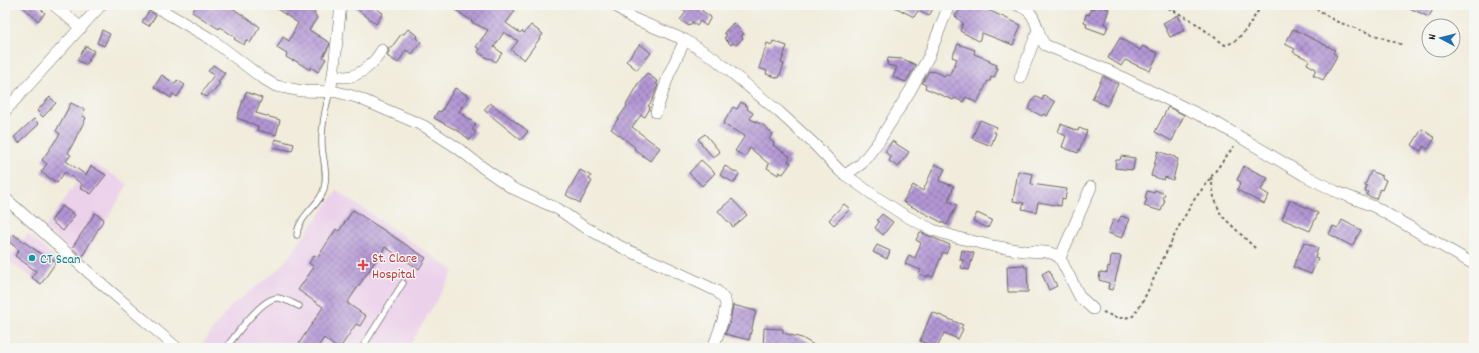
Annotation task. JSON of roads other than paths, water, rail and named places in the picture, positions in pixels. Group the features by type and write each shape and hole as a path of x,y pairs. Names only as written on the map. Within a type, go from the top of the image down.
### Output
{"street":[{"path":"54,5 81,28"},
{"path":"5,111 101,5"},
{"path":"153,5 211,39 261,77 276,86 302,91 330,91 356,97 424,126 459,149 512,188 558,209 581,225 619,246 717,291 725,300 726,306 713,348"},
{"path":"330,91 342,5"},
{"path":"615,5 632,18 685,40 714,58 779,112 813,143 840,172 904,215 933,230 993,246 1054,254 1060,258 1080,297 1093,309"},
{"path":"845,176 861,164 879,141 910,91 929,56 949,5"},
{"path":"1017,5 1022,6 1035,18 1040,39 1045,46 1107,70 1218,124 1304,175 1335,191 1375,207 1470,262"},
{"path":"1020,78 1038,29"},
{"path":"656,112 669,74 685,40"},
{"path":"333,76 345,77 359,73 377,59 382,50"},
{"path":"1060,258 1091,187"},
{"path":"5,198 177,348"}],"lane":[{"path":"297,235 297,227 324,190 326,176 322,146 323,126 330,91"},
{"path":"362,348 403,282"},
{"path":"226,348 248,320 270,300 277,298 299,306"}],"place":[{"name":"CT Scan","path":"32,258"},
{"name":"St. Clare Hospital","path":"363,265"}]}
